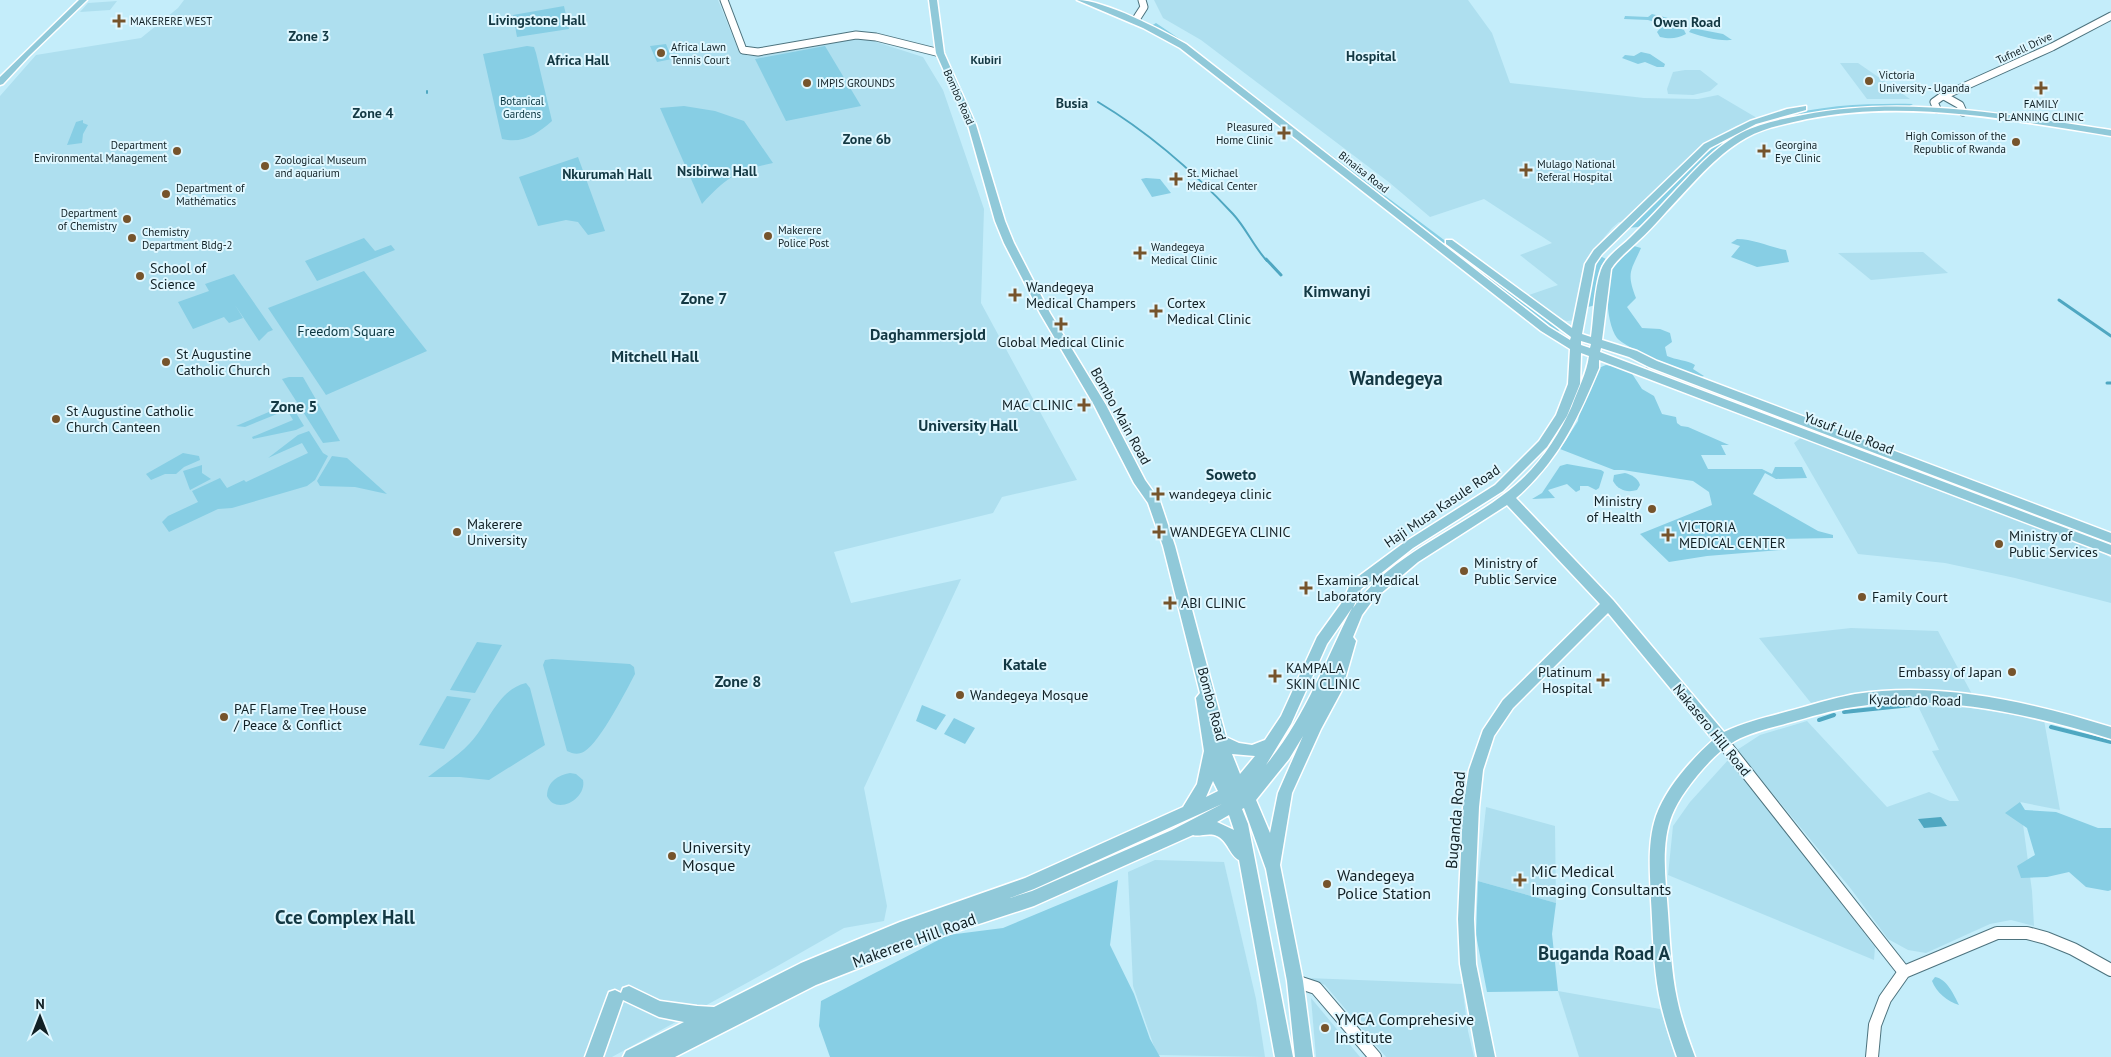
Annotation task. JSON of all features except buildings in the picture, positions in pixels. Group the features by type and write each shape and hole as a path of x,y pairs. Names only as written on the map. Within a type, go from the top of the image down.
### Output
{"main road":[{"path":"0,82 26,54 83,0"},
{"name":"Bombo Road","path":"933,0 940,53 972,124 993,193"},
{"path":"1080,0 1136,18"},
{"name":"Binaisa Road","path":"1096,0 1136,18 1170,30 1190,43 1537,307 1576,342"},
{"name":"Binaisa Road","path":"1136,18 1183,46 1545,329 1576,342"},
{"name":"Haji Musa Kasule Road","path":"1237,796 1265,756 1286,720 1322,641 1348,604 1356,586 1410,545 1499,488 1529,460 1561,416 1574,384 1576,342 1590,264 1598,252 1702,151 1735,129 1776,114 1803,108 1852,102 1936,106"},
{"path":"1936,106 2111,126"},
{"name":"Haji Musa Kasule Road","path":"1353,622 1357,612 1368,596 1422,554 1508,498 1532,477 1553,450 1572,418 1593,368 1606,269 1612,259 1716,155 1738,138 1797,118 1848,110 1936,106"},
{"path":"1962,109 2111,133"},
{"path":"1702,151 1716,155"},
{"name":"Bombo Main Road","path":"993,193 1000,221 1044,313 1100,405 1140,483 1154,501 1169,546 1200,661"},
{"path":"1576,342 1597,342"},
{"name":"Yusuf Lule Road","path":"1576,342 1596,356 1773,415 2109,543"},
{"name":"Yusuf Lule Road","path":"1597,342 1773,415"},
{"name":"Nakasero Hill Road","path":"1508,498 1608,604 1722,741"},
{"path":"1410,545 1422,554"},
{"name":"Buganda Road","path":"1486,1057 1468,964 1466,919 1470,807 1476,770 1488,734 1508,704 1608,604"},
{"path":"1177,835 1237,796 1284,754 1303,724 1353,622"},
{"path":"1274,870 1278,826 1285,793 1315,726 1335,690 1346,657 1353,622"},
{"name":"Bombo Road","path":"1200,661 1215,742 1230,769 1237,796"},
{"name":"Kyadondo Road","path":"1722,741 1739,732 1830,704 1868,698 1952,699 1998,705 2111,733"},
{"path":"1215,742 1236,749 1252,751 1270,744 1278,732"},
{"path":"1686,1057 1667,994 1661,941 1658,863 1660,830 1671,802 1686,780 1722,741"},
{"path":"1215,742 1219,776 1255,813 1274,870 1295,981 1304,1057"},
{"path":"1189,811 1202,792 1215,742"},
{"path":"1237,796 1284,1057"},
{"name":"Makerere Hill Road","path":"632,1057 807,969 892,934 1028,884 1189,811 1237,796"},
{"path":"1177,835 1203,827 1213,827 1227,833 1237,845 1250,872"},
{"name":"Makerere Hill Road","path":"657,1057 811,978 933,931 1034,898 1177,835"},
{"path":"594,1057 622,996 659,1009 697,1015 718,1014"}],"street":[{"path":"724,0 743,50 747,52 770,51 856,35 876,37 940,53"},
{"path":"1136,18 1144,7 1142,0"},
{"name":"Tufnell Drive","path":"1936,106 1944,96 2045,50 2111,16"},
{"path":"1944,96 1962,109"},
{"name":"Nakasero Hill Road","path":"1722,741 1904,972"},
{"path":"1872,1057 1875,1025 1885,999 1904,972 1997,933 2027,933 2073,949 2111,970"},
{"path":"1295,981 1316,988 1375,1057"}],"shaded area":[{"name":"Makerere University","path":"184,0 718,0 739,52 748,56 760,56 856,39 870,40 923,57 943,90 984,209 981,303 1077,480 1002,497 993,513 834,552 851,603 961,579 864,788 887,906 884,921 844,928 612,1057 0,1057 0,96 36,55 141,38 178,8"},
{"name":"Mulago National Referal Hospital","path":"1154,0 1468,0 1492,33 1510,83 1644,98 1698,99 1718,95 1757,118 1736,126 1709,141 1624,224 1619,222 1612,228 1587,258 1582,273 1578,314 1575,320 1567,321 1555,318 1526,296 1558,285 1520,255 1552,243 1484,199 1430,217 1390,183 1201,40 1163,18"},
{"path":"117,1 110,10 80,12 88,3"},
{"name":"Victoria University - Uganda","path":"1840,63 1858,63 1910,99 1867,99"},
{"path":"1700,70 1718,84 1710,91 1693,95 1668,94 1667,89 1673,72"},
{"path":"1923,252 1948,273 1871,280 1838,253"},
{"path":"1802,437 2102,552 2111,558 2111,603 2015,578 1945,563 1858,554 1794,443"},
{"path":"1851,628 1938,631 1973,696 1896,690 1856,694 1811,703 1759,638"},
{"path":"1918,706 1971,708 2044,720 2060,810 2020,802 2032,891 2034,926 2011,920 1990,924 1926,953 1908,950 1888,939 1851,889 1737,750 1760,735 1807,721 1887,807 1929,792 1950,801 1959,801 1932,751 1939,750"},
{"path":"1729,759 1875,947 1874,960 1668,875 1673,826 1690,802"},
{"path":"1486,807 1555,826 1556,903 1478,881"},
{"path":"1941,817 1947,826 1924,828 1918,819"},
{"path":"1155,860 1224,862 1256,999 1265,1057 1157,1055 1133,986 1128,872"},
{"path":"1307,978 1462,984 1468,1031 1474,1057 1386,1057 1325,985"},
{"path":"1558,991 1660,1009 1675,1057 1579,1057"},
{"name":"YMCA Comprehesive Institute","path":"1311,998 1360,1057 1316,1057"}],"green space":[{"path":"564,6 569,29 517,37 513,15"},
{"path":"1652,14 1672,19 1678,28 1684,30 1686,34 1673,38 1660,37 1657,32 1663,25 1648,20 1624,19 1625,16 1648,17"},
{"path":"1156,23 1190,46 1311,140 1552,321 1559,330 1557,333 1185,44 1151,26"},
{"path":"1692,28 1723,34 1732,40 1715,39 1689,32"},
{"name":"Africa Lawn Tennis Court","path":"666,44 672,59 657,62 650,46"},
{"name":"Botanical Gardens","path":"527,46 534,47 536,53 552,121 529,137 517,140 502,139 483,54"},
{"name":"IMPIS GROUNDS","path":"825,46 861,106 786,121 755,59"},
{"path":"1641,52 1650,54 1665,64 1664,67 1657,67 1645,62 1638,64 1622,58 1625,55 1634,56"},
{"path":"1913,104 1908,107 1852,108 1812,113 1778,121 1743,134 1645,223 1638,227 1628,228 1693,164 1717,145 1739,132 1762,122 1812,110 1863,105"},
{"path":"684,106 715,111 744,121 773,163 750,169 734,176 719,187 702,204 660,108"},
{"path":"83,120 83,123 88,125 83,134 82,143 67,145 76,122"},
{"path":"578,157 605,231 588,235 578,222 566,220 538,226 519,177"},
{"path":"1141,179 1160,179 1171,193 1152,197"},
{"path":"364,238 375,251 391,245 395,250 317,281 305,261"},
{"path":"1737,239 1749,240 1786,250 1789,262 1757,267 1731,257 1740,246 1731,243"},
{"path":"1634,246 1641,248 1631,272 1631,282 1636,298 1627,307 1642,328 1660,329 1670,333 1672,342 1665,347 1667,356 1695,365 1693,369 1704,376 1697,378 1656,361 1622,342 1613,331 1608,311 1609,277 1616,260"},
{"path":"1600,256 1606,259 1601,266 1596,305 1588,307 1594,270"},
{"name":"Freedom Square","path":"364,271 427,351 326,395 268,308"},
{"path":"234,274 273,330 268,332 259,341 235,305 243,318 229,323 224,317 193,329 178,302 209,291 205,284"},
{"path":"1606,365 1629,369 1642,389 1654,396 1662,414 1676,417 1677,423 1681,426 1688,427 1729,445 1721,445 1726,455 1701,455 1708,469 1762,469 1772,474 1775,467 1802,467 1807,478 1776,479 1765,473 1753,494 1818,531 1833,535 1833,538 1775,539 1781,550 1707,556 1669,562 1640,534 1712,505 1709,492 1693,481 1614,470 1560,449 1578,421 1583,383 1591,371"},
{"path":"1647,365 1767,410 1768,413 1764,414 1645,369"},
{"path":"303,377 340,441 323,443 282,379"},
{"path":"290,403 304,426 296,430 253,439 252,437 293,420 287,410 245,427 236,426"},
{"path":"309,431 323,453 328,456 315,480 307,486 232,508 218,509 169,532 162,522 168,516 198,502 192,491 220,478 227,488 244,480 246,482 308,453 302,443 268,458 298,435"},
{"path":"1843,440 2100,538 2100,540 1846,444"},
{"path":"183,453 199,456 200,460 184,467 176,474 165,474 151,480 146,474"},
{"path":"332,456 347,458 387,494 355,487 320,486 317,481"},
{"path":"1567,464 1604,472 1599,488 1596,490 1588,486 1580,486 1580,490 1576,492 1567,484 1548,490 1555,498 1532,499 1542,493 1560,466"},
{"path":"202,465 202,473 211,479 190,490 183,471"},
{"path":"1625,473 1638,480 1640,485 1637,490 1623,490 1617,487 1613,481 1614,475"},
{"path":"477,642 502,645 475,693 450,690"},
{"path":"545,660 630,664 634,667 635,674 605,727 591,746 580,753 567,751 543,665"},
{"path":"526,683 530,688 545,745 489,780 460,777 428,777 470,743 494,708 508,693"},
{"path":"447,696 471,699 444,749 419,745"},
{"path":"922,705 946,715 936,730 916,721"},
{"path":"954,718 975,728 965,744 944,734"},
{"path":"570,773 576,774 583,780 583,787 580,793 570,803 557,805 551,802 547,796 547,791 551,783 557,777"},
{"path":"2020,802 2025,810 2056,812 2098,828 2111,828 2111,890 2086,887 2069,872 2047,877 2021,878 2017,866 2035,855 2027,828 2005,813"},
{"path":"1118,880 1110,945 1134,994 1150,1039 1160,1057 830,1057 819,1026 821,1001 948,935 1003,928"},
{"path":"1478,881 1556,903 1552,934 1558,991 1487,992 1476,935"},
{"path":"1935,977 1947,984 1959,1005 1951,1002 1939,993 1932,981"}],"waterway":[{"path":"1098,102 1135,126 1170,153 1218,198 1238,219 1267,261"},
{"path":"1266,259 1281,275"},
{"path":"2059,300 2111,336"},
{"path":"1844,712 1911,705"},
{"path":"1819,720 1834,715"},
{"path":"2051,727 2111,742"}],"place":[{"name":"MAKERERE WEST","path":"119,21"},
{"name":"Africa Lawn Tennis Court","path":"661,53"},
{"name":"Victoria University - Uganda","path":"1869,81"},
{"name":"IMPIS GROUNDS","path":"807,83"},
{"name":"FAMILY PLANNING CLINIC","path":"2041,88"},
{"name":"Pleasured Home Clinic","path":"1284,133"},
{"name":"High Comisson of the Republic of Rwanda","path":"2016,142"},
{"name":"Department Environmental Management","path":"177,151"},
{"name":"Georgina Eye Clinic","path":"1764,151"},
{"name":"Zoological Museum and aquarium","path":"265,166"},
{"name":"Mulago National Referal Hospital","path":"1526,170"},
{"name":"St. Michael Medical Center","path":"1176,179"},
{"name":"Department of Mathématics","path":"166,194"},
{"name":"Department of Chemistry","path":"127,219"},
{"name":"Makerere Police Post","path":"768,236"},
{"name":"Chemistry Department Bldg-2","path":"132,238"},
{"name":"Wandegeya Medical Clinic","path":"1140,253"},
{"name":"School of Science","path":"140,276"},
{"name":"Wandegeya Medical Champers","path":"1015,295"},
{"name":"Cortex Medical Clinic","path":"1156,311"},
{"name":"Global Medical Clinic","path":"1061,324"},
{"name":"St Augustine Catholic Church","path":"166,362"},
{"name":"MAC CLINIC","path":"1084,405"},
{"name":"St Augustine Catholic Church Canteen","path":"56,419"},
{"name":"wandegeya clinic","path":"1158,494"},
{"name":"Ministry of Health","path":"1652,509"},
{"name":"Makerere University","path":"457,532"},
{"name":"WANDEGEYA CLINIC","path":"1159,532"},
{"name":"VICTORIA MEDICAL CENTER","path":"1668,535"},
{"name":"Ministry of Public Services","path":"1999,544"},
{"name":"Ministry of Public Service","path":"1464,571"},
{"name":"Examina Medical Laboratory","path":"1306,588"},
{"name":"Family Court","path":"1862,597"},
{"name":"ABI CLINIC","path":"1170,603"},
{"name":"Embassy of Japan","path":"2012,672"},
{"name":"KAMPALA SKIN CLINIC","path":"1275,676"},
{"name":"Platinum Hospital","path":"1603,680"},
{"name":"Wandegeya Mosque","path":"960,695"},
{"name":"PAF Flame Tree House / Peace & Conflict","path":"224,717"},
{"name":"University Mosque","path":"672,856"},
{"name":"MiC Medical Imaging Consultants","path":"1520,880"},
{"name":"Wandegeya Police Station","path":"1327,884"},
{"name":"YMCA Comprehesive Institute","path":"1325,1028"}],"district":[{"name":"Livingstone Hall","path":"537,20"},
{"name":"Owen Road","path":"1687,22"},
{"name":"Zone 3","path":"309,36"},
{"name":"Hospital","path":"1371,56"},
{"name":"Kubiri","path":"986,59"},
{"name":"Africa Hall","path":"578,60"},
{"name":"Busia","path":"1072,103"},
{"name":"Zone 4","path":"373,113"},
{"name":"Zone 6b","path":"867,139"},
{"name":"Nsibirwa Hall","path":"717,171"},
{"name":"Nkurumah Hall","path":"607,174"},
{"name":"Kimwanyi","path":"1337,291"},
{"name":"Zone 7","path":"704,298"},
{"name":"Daghammersjold","path":"928,334"},
{"name":"Mitchell Hall","path":"655,356"},
{"name":"Wandegeya","path":"1396,378"},
{"name":"Zone 5","path":"294,406"},
{"name":"University Hall","path":"968,425"},
{"name":"Soweto","path":"1231,474"},
{"name":"Katale","path":"1025,664"},
{"name":"Zone 8","path":"738,681"},
{"name":"Cce Complex Hall","path":"345,917"},
{"name":"Buganda Road A","path":"1604,953"}]}
